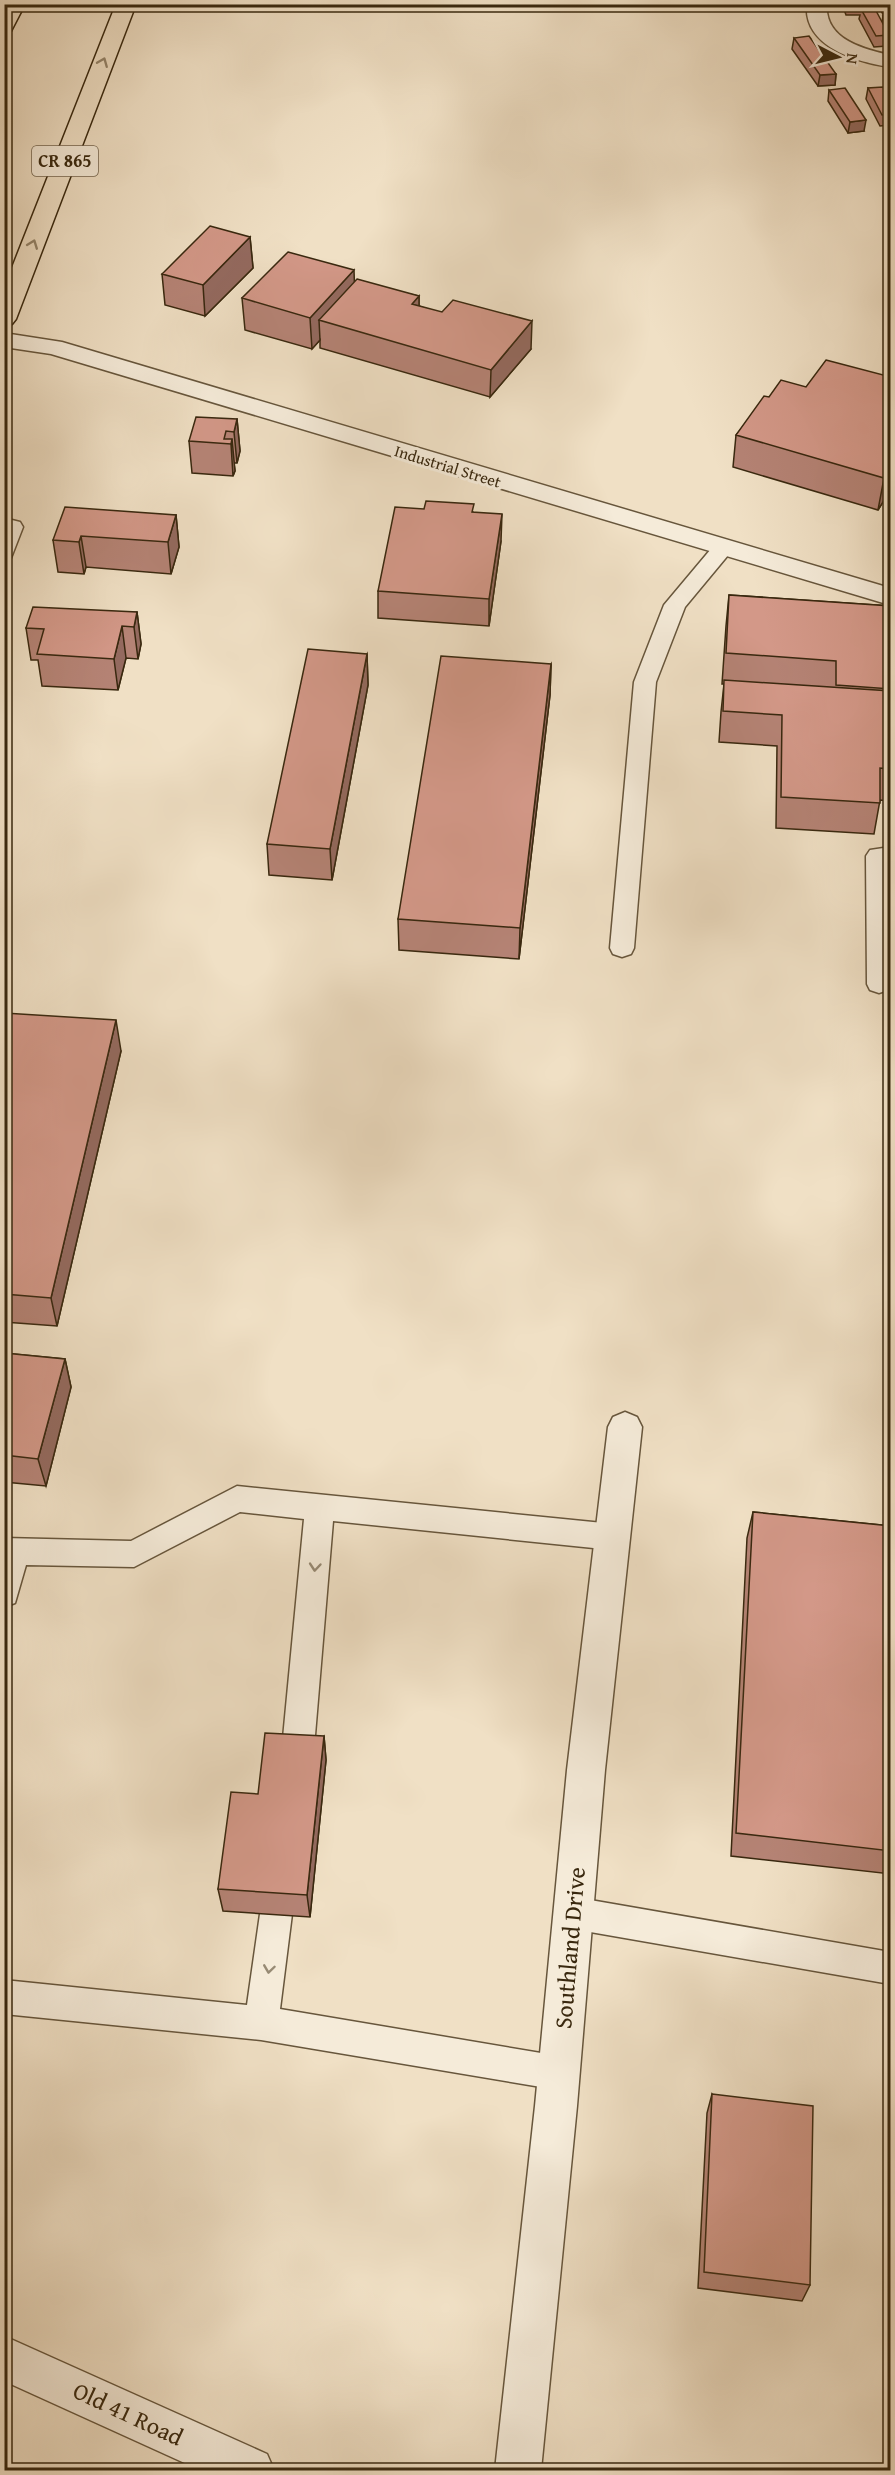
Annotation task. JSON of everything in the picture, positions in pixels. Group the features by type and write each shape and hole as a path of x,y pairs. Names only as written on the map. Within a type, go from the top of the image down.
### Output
{"main road":[{"path":"4,27 15,4"},
{"name":"CR 865","path":"4,319 126,4"}],"street":[{"path":"817,4 814,12 824,33 841,46 863,55 891,61"},
{"name":"Industrial Street","path":"4,340 54,347 891,597"},
{"name":"Southland Drive","path":"518,2470 573,1913 625,1427"},
{"name":"Old 41 Road","path":"4,2358 251,2470"}],"lane":[{"path":"4,524 13,527 4,553"},
{"path":"622,948 645,682 675,605 723,548"},
{"path":"879,984 878,856 891,855"},
{"path":"4,1594 9,1551 135,1554 237,1499 613,1537"},
{"path":"297,1759 320,1508"},
{"path":"573,1913 891,1968"},
{"path":"261,2023 276,1914"},
{"path":"4,1997 261,2023 559,2073"}],"building":[{"path":"874,7 889,35 876,36 861,9"},
{"path":"891,15 891,28 883,16"},
{"path":"809,36 836,74 820,75 794,38"},
{"path":"883,87 891,102 891,114 882,115 868,88"},
{"path":"845,88 866,120 850,122 829,90"},
{"path":"210,226 250,237 203,285 162,274"},
{"path":"288,252 354,270 310,318 242,298"},
{"path":"357,279 419,296 412,304 442,312 453,300 532,321 491,370 319,320"},
{"path":"826,360 891,377 891,467 884,478 736,435 764,396 769,397 781,380 806,387"},
{"path":"196,417 237,419 234,432 226,431 224,439 232,439 231,444 189,441"},
{"path":"426,501 474,504 472,512 502,514 489,599 378,591 395,507 424,509"},
{"path":"65,507 176,515 168,542 81,536 79,542 53,540"},
{"path":"729,595 891,606 891,689 836,685 836,661 726,653"},
{"path":"33,607 137,612 134,627 122,626 114,659 37,654 44,629 26,628"},
{"path":"308,649 367,654 330,849 267,844"},
{"path":"441,656 551,664 520,928 398,919"},
{"path":"724,680 891,691 891,769 880,768 880,803 781,797 782,715 723,711"},
{"path":"4,1013 116,1020 51,1298 4,1294"},
{"path":"4,1353 65,1359 38,1459 4,1455"},
{"path":"753,1512 891,1526 891,1851 736,1833"},
{"path":"265,1733 324,1736 307,1895 218,1889 231,1792 258,1794"},
{"path":"712,2094 813,2106 810,2285 704,2272"}]}
